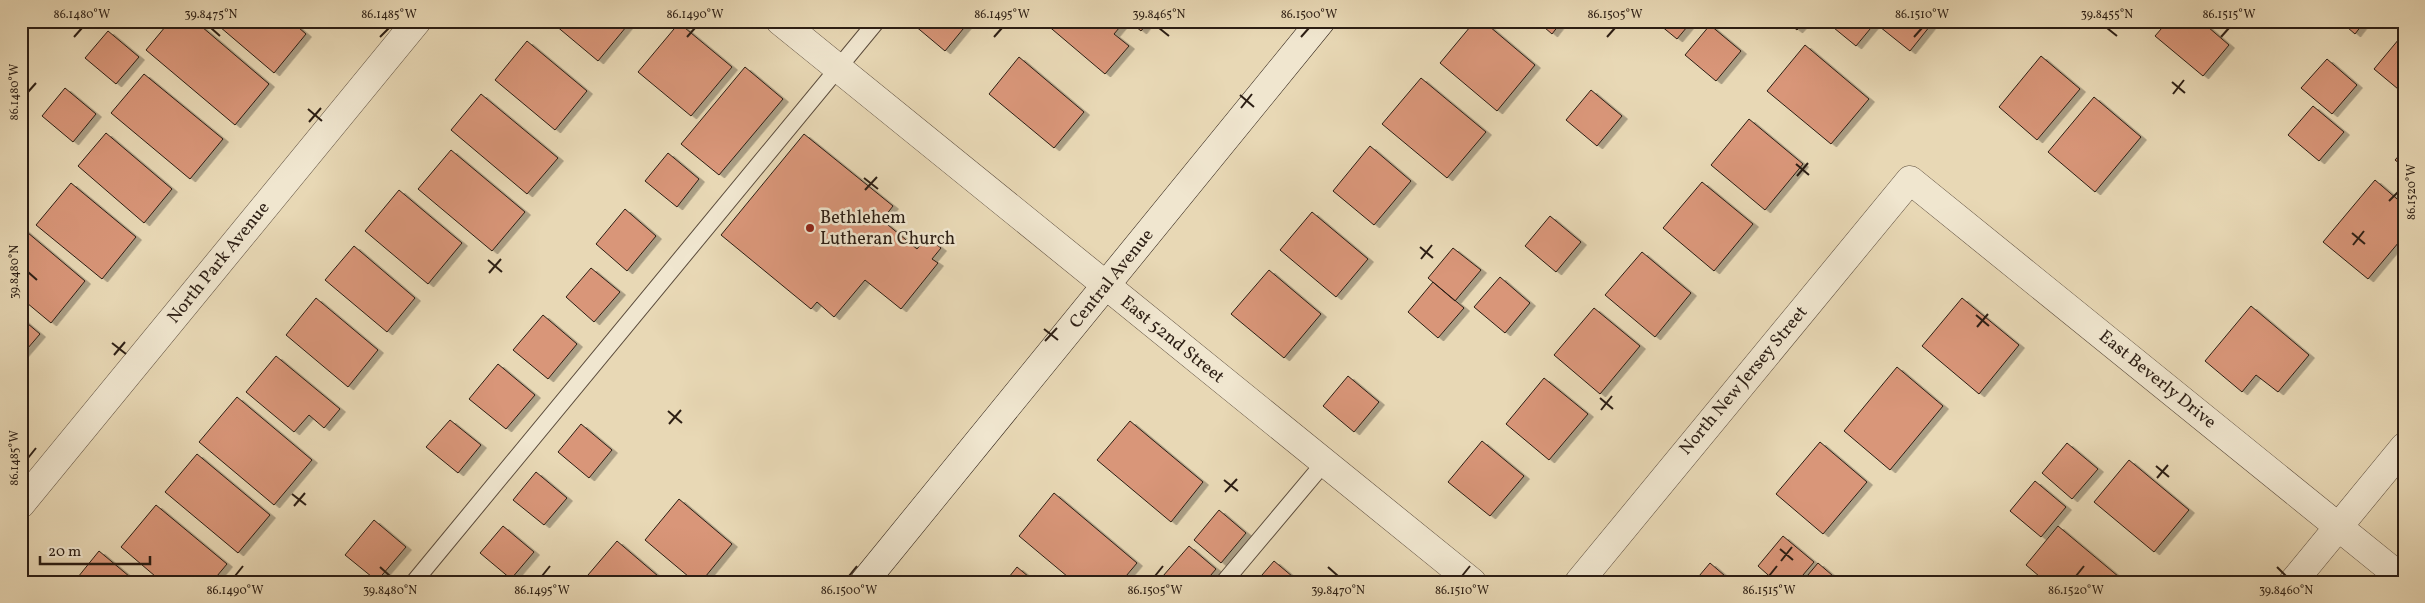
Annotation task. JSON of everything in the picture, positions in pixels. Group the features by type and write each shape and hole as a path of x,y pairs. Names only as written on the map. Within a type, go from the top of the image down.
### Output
{"street":[{"name":"North Park Avenue","path":"21,504 417,21"},
{"name":"East 52nd Street","path":"780,21 1472,582"},
{"name":"Central Avenue","path":"864,582 1321,21"},
{"name":"East Beverly Drive","path":"1910,180 2404,580"},
{"name":"North New Jersey Street","path":"1579,582 1910,180"},
{"path":"2293,582 2404,447"}],"lane":[{"path":"414,582 705,227 877,21"},
{"path":"1224,582 1324,462"}],"building":[{"path":"170,21 195,21 269,84 235,125 146,50"},
{"path":"213,21 291,21 306,34 274,73"},
{"path":"559,21 631,21 598,61 555,25"},
{"path":"918,21 966,21 968,23 945,51 914,25"},
{"path":"1048,21 1125,21 1114,34 1129,46 1105,74 1046,24"},
{"path":"1129,21 1149,21 1141,31"},
{"path":"1475,21 1483,21 1535,65 1497,111 1440,63"},
{"path":"1537,21 1562,21 1552,34"},
{"path":"1655,21 1692,21 1677,39"},
{"path":"1786,21 1805,21 1797,30"},
{"path":"1839,21 1934,21 1910,51 1875,23 1856,46 1834,28"},
{"path":"2168,21 2201,21 2229,45 2203,76 2155,36"},
{"path":"2340,21 2365,21 2355,34"},
{"path":"2404,21 2404,33 2397,27"},
{"path":"679,23 732,67 691,116 638,72"},
{"path":"1710,25 1741,51 1716,81 1685,55"},
{"path":"108,31 139,57 116,84 85,58"},
{"path":"2399,39 2404,43 2404,94 2374,69"},
{"path":"527,41 587,91 555,130 495,80"},
{"path":"1805,45 1869,99 1831,144 1767,91"},
{"path":"2041,56 2080,89 2037,140 1999,107"},
{"path":"1019,57 1084,112 1054,148 989,94"},
{"path":"2327,59 2357,85 2332,114 2301,88"},
{"path":"745,67 783,99 719,175 681,144"},
{"path":"144,74 223,139 190,179 111,113"},
{"path":"1421,78 1486,132 1447,178 1382,124"},
{"path":"65,88 96,114 73,142 42,116"},
{"path":"1591,90 1622,116 1597,146 1566,120"},
{"path":"481,94 558,158 527,194 451,130"},
{"path":"2094,97 2141,137 2095,192 2048,152"},
{"path":"2313,106 2344,132 2319,161 2288,135"},
{"path":"1749,119 1803,164 1765,210 1711,165"},
{"path":"106,133 172,189 144,223 78,166"},
{"name":"Bethlehem Lutheran Church","path":"804,134 893,206 882,220 917,249 927,237 941,248 932,259 938,263 901,309 865,280 834,317 817,302 811,309 721,235"},
{"path":"1370,146 1411,181 1374,225 1333,191"},
{"path":"451,150 525,212 492,251 418,189"},
{"path":"2404,150 2404,167 2395,160"},
{"path":"668,153 699,179 677,207 645,181"},
{"path":"2375,180 2404,205 2404,236 2368,279 2323,242"},
{"path":"1702,182 1753,224 1714,271 1663,228"},
{"path":"71,183 136,237 102,279 36,225"},
{"path":"399,190 462,243 428,284 365,231"},
{"path":"625,209 656,236 627,271 596,244"},
{"path":"1312,212 1368,259 1336,297 1280,250"},
{"path":"1550,216 1581,242 1556,272 1525,246"},
{"path":"21,227 85,281 51,323 21,298"},
{"path":"354,246 415,298 387,332 325,280"},
{"path":"1453,248 1481,270 1455,301 1428,278"},
{"path":"1642,252 1691,293 1655,337 1605,295"},
{"path":"591,268 620,292 594,322 566,297"},
{"path":"1269,270 1321,314 1284,358 1231,314"},
{"path":"1500,277 1530,303 1505,333 1474,307"},
{"path":"1433,282 1464,308 1438,338 1408,312"},
{"path":"316,298 378,350 348,387 286,335"},
{"path":"1962,298 2019,345 1979,394 1922,346"},
{"path":"2251,306 2309,355 2278,392 2256,375 2242,392 2205,361"},
{"path":"1594,308 1640,346 1600,394 1554,355"},
{"path":"543,315 577,344 548,379 513,350"},
{"path":"21,318 40,334 21,356"},
{"path":"276,356 340,409 324,428 309,415 294,432 246,392"},
{"path":"498,364 535,395 506,429 469,399"},
{"path":"1897,367 1943,406 1890,470 1844,431"},
{"path":"1348,376 1379,402 1354,432 1323,406"},
{"path":"1544,378 1588,414 1549,460 1506,424"},
{"path":"237,397 312,460 274,505 199,442"},
{"path":"450,420 481,445 458,473 426,447"},
{"path":"1130,421 1203,482 1171,522 1097,460"},
{"path":"581,424 612,450 589,478 558,452"},
{"path":"1482,441 1524,476 1490,516 1448,482"},
{"path":"1820,442 1867,482 1823,534 1776,494"},
{"path":"2067,443 2098,469 2072,499 2042,473"},
{"path":"197,454 270,515 238,553 165,492"},
{"path":"2129,460 2189,510 2154,552 2094,502"},
{"path":"536,472 567,498 544,525 513,500"},
{"path":"2035,481 2066,507 2041,537 2010,511"},
{"path":"1054,493 1137,563 1121,582 1074,582 1019,536"},
{"path":"679,499 732,544 701,582 695,582 645,540"},
{"path":"156,505 227,564 212,582 162,582 121,547"},
{"path":"1219,510 1246,533 1221,563 1194,540"},
{"path":"374,520 406,547 377,581 345,555"},
{"path":"503,526 534,552 511,579 480,553"},
{"path":"2058,526 2125,582 2046,582 2026,565"},
{"path":"1783,536 1814,562 1797,582 1776,582 1758,566"},
{"path":"617,541 665,582 595,582 588,575"},
{"path":"1189,546 1216,569 1205,582 1169,582 1163,576"},
{"path":"99,551 136,582 74,582"},
{"path":"1274,561 1299,582 1256,582"},
{"path":"1710,563 1732,582 1694,582"},
{"path":"1818,563 1840,582 1802,582"},
{"path":"1017,567 1035,582 1005,582"}],"place":[{"name":"Bethlehem Lutheran Church","path":"810,228"}]}
